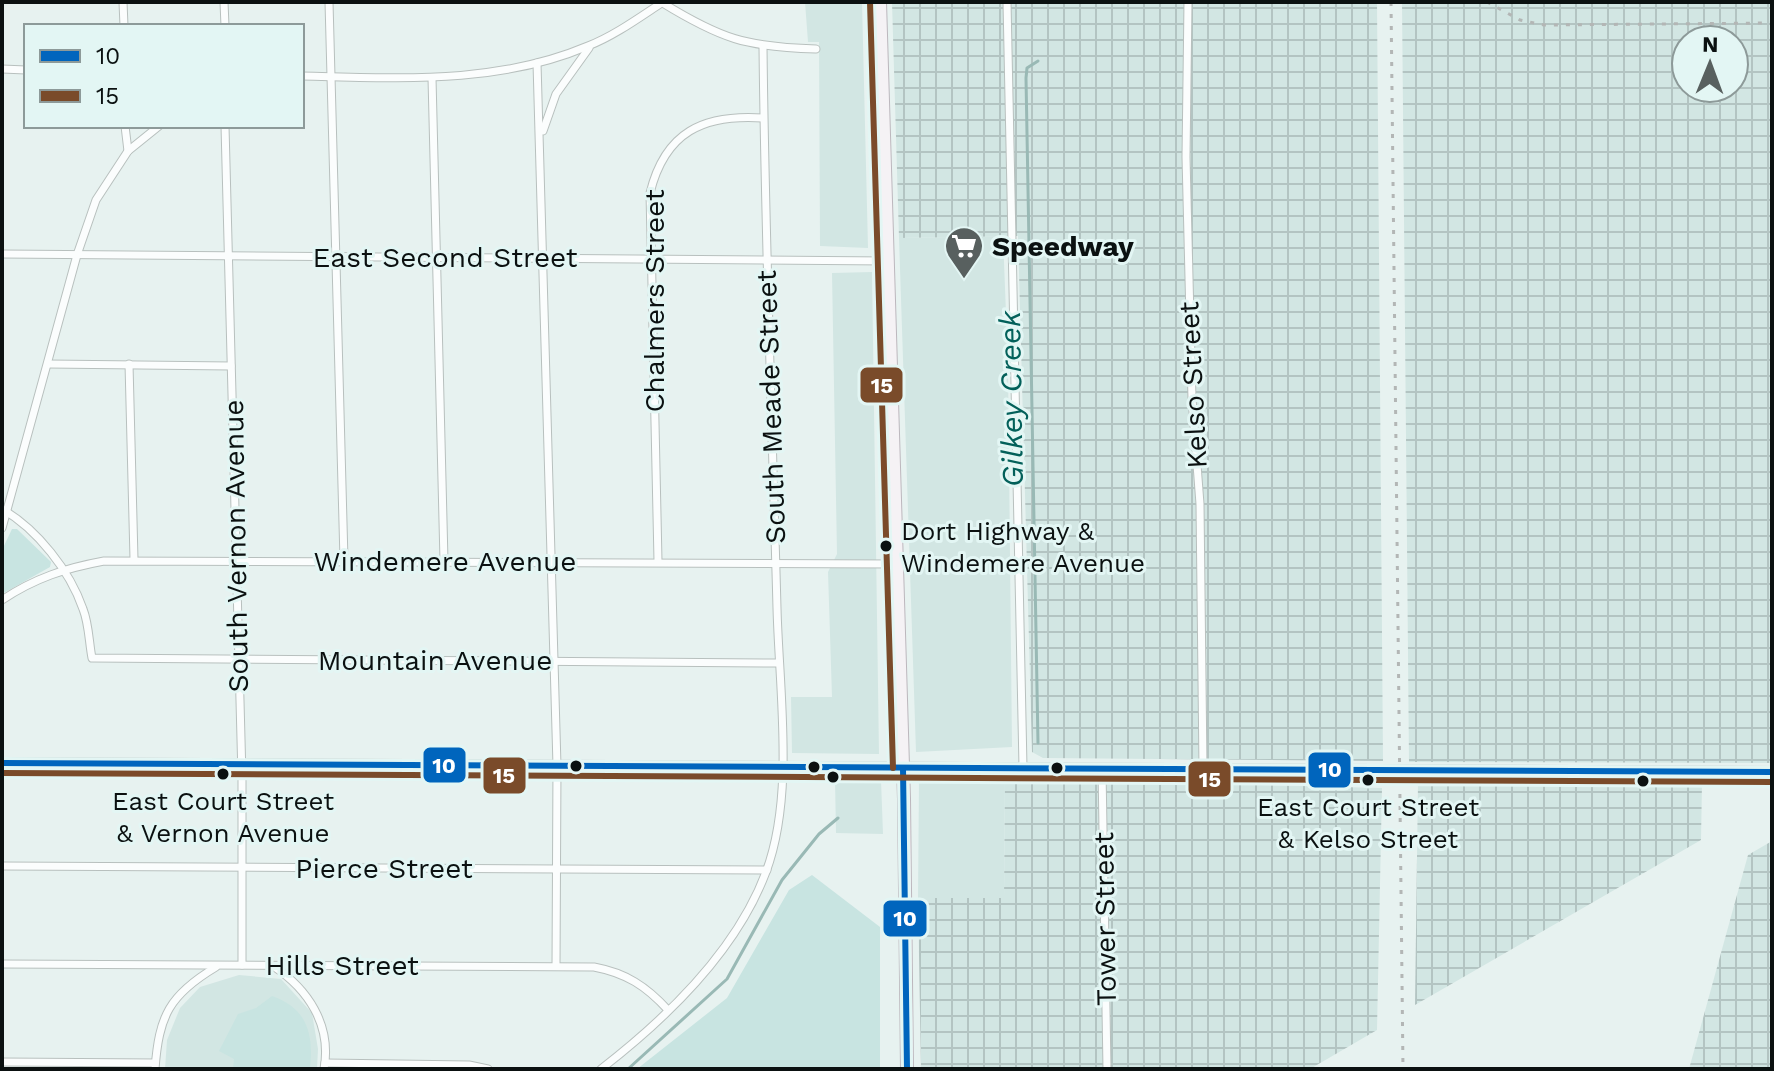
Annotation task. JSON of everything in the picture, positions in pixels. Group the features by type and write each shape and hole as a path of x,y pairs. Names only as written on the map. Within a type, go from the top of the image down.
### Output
{"main road":[{"path":"880,2 903,768 907,1069"},
{"path":"2,763 1772,772"}],"street":[{"path":"123,2 124,24"},
{"path":"224,2 225,24"},
{"path":"329,2 344,560"},
{"path":"304,76 432,78 498,73 590,46 662,2 711,31 763,47 816,49"},
{"path":"1007,2 1023,767"},
{"name":"Kelso Street","path":"1188,2 1186,157 1192,399 1200,504 1203,768"},
{"path":"541,137 556,94 590,46"},
{"name":"South Meade Street","path":"601,1069 668,1010 717,956 739,925 767,870 778,825 781,767 763,47"},
{"path":"537,63 557,766 556,966"},
{"path":"2,69 24,70"},
{"path":"432,78 444,561"},
{"name":"Chalmers Street","path":"658,561 650,193 657,165 672,144 693,127 718,119 763,118"},
{"path":"125,128 128,151"},
{"path":"2,528 77,255 96,200 128,151 157,128"},
{"name":"South Vernon Avenue","path":"225,128 242,764 242,965"},
{"name":"East Second Street","path":"2,254 888,261"},
{"path":"48,364 231,366"},
{"path":"129,364 134,559"},
{"path":"5,510 63,569"},
{"name":"Windemere Avenue","path":"2,600 27,583 63,569 134,559 896,564"},
{"name":"Mountain Avenue","path":"63,569 84,611 92,658 778,663"},
{"name":"Tower Street","path":"1102,769 1107,1069"},
{"name":"Pierce Street","path":"2,866 767,870"},
{"name":"Hills Street","path":"2,964 556,966 619,972 650,990 668,1010"},
{"path":"271,965 292,979 310,1000 323,1026 325,1066 469,1065 488,1069"},
{"path":"2,1062 155,1066 161,1022 174,999 193,981 218,966"}],"shaded area":[{"path":"805,2 862,2 868,248 820,246 819,42 808,42"},
{"path":"892,2 1377,2 1383,761 1043,758 1032,752 1018,236 899,238"},
{"path":"1402,2 1772,2 1772,763 1409,762"},
{"path":"1003,236 1008,365 1012,747 916,752 899,238"},
{"path":"872,272 879,754 792,753 791,697 832,697 828,572 837,554 832,273"},
{"path":"12,529 17,529 51,562 50,567 2,594 2,550"},
{"path":"919,779 1005,779 1004,898 918,898"},
{"path":"1005,779 1382,788 1377,1030 1310,1069 921,1069 918,898 1004,898"},
{"path":"835,780 881,780 883,834 836,833"},
{"path":"1418,783 1702,783 1701,840 1415,1005"},
{"path":"1772,841 1772,1069 1689,1069 1748,855"},
{"path":"812,875 880,927 880,1069 637,1069 727,998 789,890"},
{"path":"239,975 281,979 312,1013 318,1049 317,1069 165,1069 167,1040 180,1008 200,987"},
{"path":"272,996 293,1008 306,1024 311,1045 310,1069 233,1069 234,1059 219,1051 238,1014 256,1008"}],"waterway":[{"name":"Gilkey Creek","path":"1038,61 1027,68 1026,78 1038,743"},
{"name":"Gilkey Creek","path":"628,1069 727,979 782,880 819,834 838,818"}],"railway":[{"path":"1391,2 1403,1069"},
{"path":"1487,2 1520,20 1544,25 1772,23"}],"transit line":[{"name":"15","path":"870,2 893,768"},
{"name":"10","path":"2,763 1772,772"},
{"name":"10","path":"903,768 907,1069"},
{"name":"15","path":"2,773 1772,782"}],"place":[{"name":"Speedway","path":"964,280"},
{"name":"Dort Highway & Windemere Avenue","path":"886,546"},
{"name":"East Court Street & Vernon Avenue","path":"223,774"},
{"name":"East Court Street & Kelso Street","path":"1368,780"}]}
